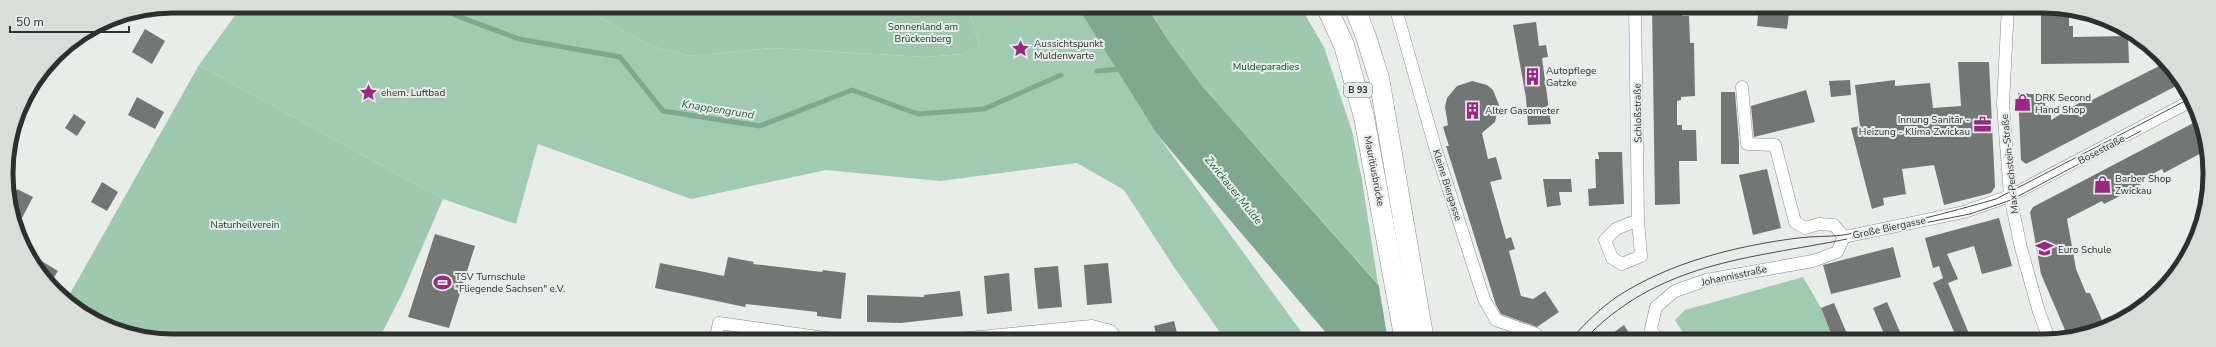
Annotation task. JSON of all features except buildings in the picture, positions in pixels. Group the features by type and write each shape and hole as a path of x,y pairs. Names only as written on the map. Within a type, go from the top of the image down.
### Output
{"main road":[{"name":"Mauritiusbrücke","path":"1329,13 1344,46 1355,79 1377,178 1404,334"},
{"name":"Mauritiusbrücke","path":"1357,13 1379,78 1423,334"}],"street":[{"name":"Kleine Biergasse","path":"1397,13 1435,147 1484,299 1496,320 1536,334"},
{"name":"Schloßstraße","path":"1635,13 1638,220"},
{"name":"Max-Pechstein-Straße","path":"2008,13 2003,104 2010,196 2021,248 2039,312 2047,334"},
{"name":"Große Biergasse","path":"1742,87 1747,144 1775,145 1795,222 1805,228 1819,224 1834,225 1844,237 1964,212 2010,196"},
{"name":"Bosestraße","path":"2010,196 2187,104"},
{"name":"Johannisstraße","path":"1654,334 1651,329 1655,309 1675,291 1706,280 1813,260 1837,252 1844,237"},
{"path":"717,334 719,323 797,334"},
{"path":"1009,334 1092,326 1111,331 1113,334"}],"green space":[{"name":"Sonnenland am Brückenberg","path":"593,13 969,13 980,47 964,54 924,57 771,48 690,56 651,46"},
{"name":"Muldeparadies","path":"1152,13 1304,13 1324,47 1352,131 1362,180 1378,284 1203,87 1168,40"},
{"name":"Naturheilverein","path":"199,65 443,199 402,294 382,334 153,333 132,329 112,322 84,307 69,295"}],"shaded area":[{"path":"237,13 593,13 651,46 690,56 771,48 924,57 964,54 980,47 969,13 1081,13 1156,133 1303,334 1221,334 1174,267 1124,190 1077,163 940,181 826,170 691,199 538,144 516,224 443,199 199,65"},
{"path":"1803,277 1821,308 1831,334 1684,334 1675,320 1685,310"}],"water":[{"name":"Zwickauer Mulde","path":"1081,13 1151,13 1168,40 1203,87 1422,334 1327,334 1156,133"}],"pier":[{"path":"1378,281 1426,334 1387,334"}],"waterway":[{"name":"Knappengrund","path":"451,13 519,39 620,57 663,111 760,126 852,90 918,114 984,109 1061,75"},
{"name":"Knappengrund","path":"1097,71 1122,69"}],"tram line":[{"path":"1576,334 1599,311 1618,296 1638,284 1682,265 1728,251 1775,241 1843,235 1882,228 1996,199 2185,101"},
{"path":"1909,226 1970,214 2011,200 2141,131"},
{"path":"1591,334 1612,315 1642,295 1673,279 1739,259 1847,239"}],"place":[{"name":"Aussichtspunkt Muldenwarte","path":"1021,49"},
{"name":"Autopflege Gatzke","path":"1533,76"},
{"name":"ehem. Luftbad","path":"368,92"},
{"name":"DRK Second Hand Shop","path":"2022,103"},
{"name":"Alter Gasometer","path":"1472,110"},
{"name":"Innung Sanitär - Heizung - Klima Zwickau","path":"1983,125"},
{"name":"Barber Shop Zwickau","path":"2102,184"},
{"name":"Euro Schule","path":"2045,249"},
{"name":"TSV Turnschule \"Fliegende Sachsen\" e.V.","path":"442,282"}]}
